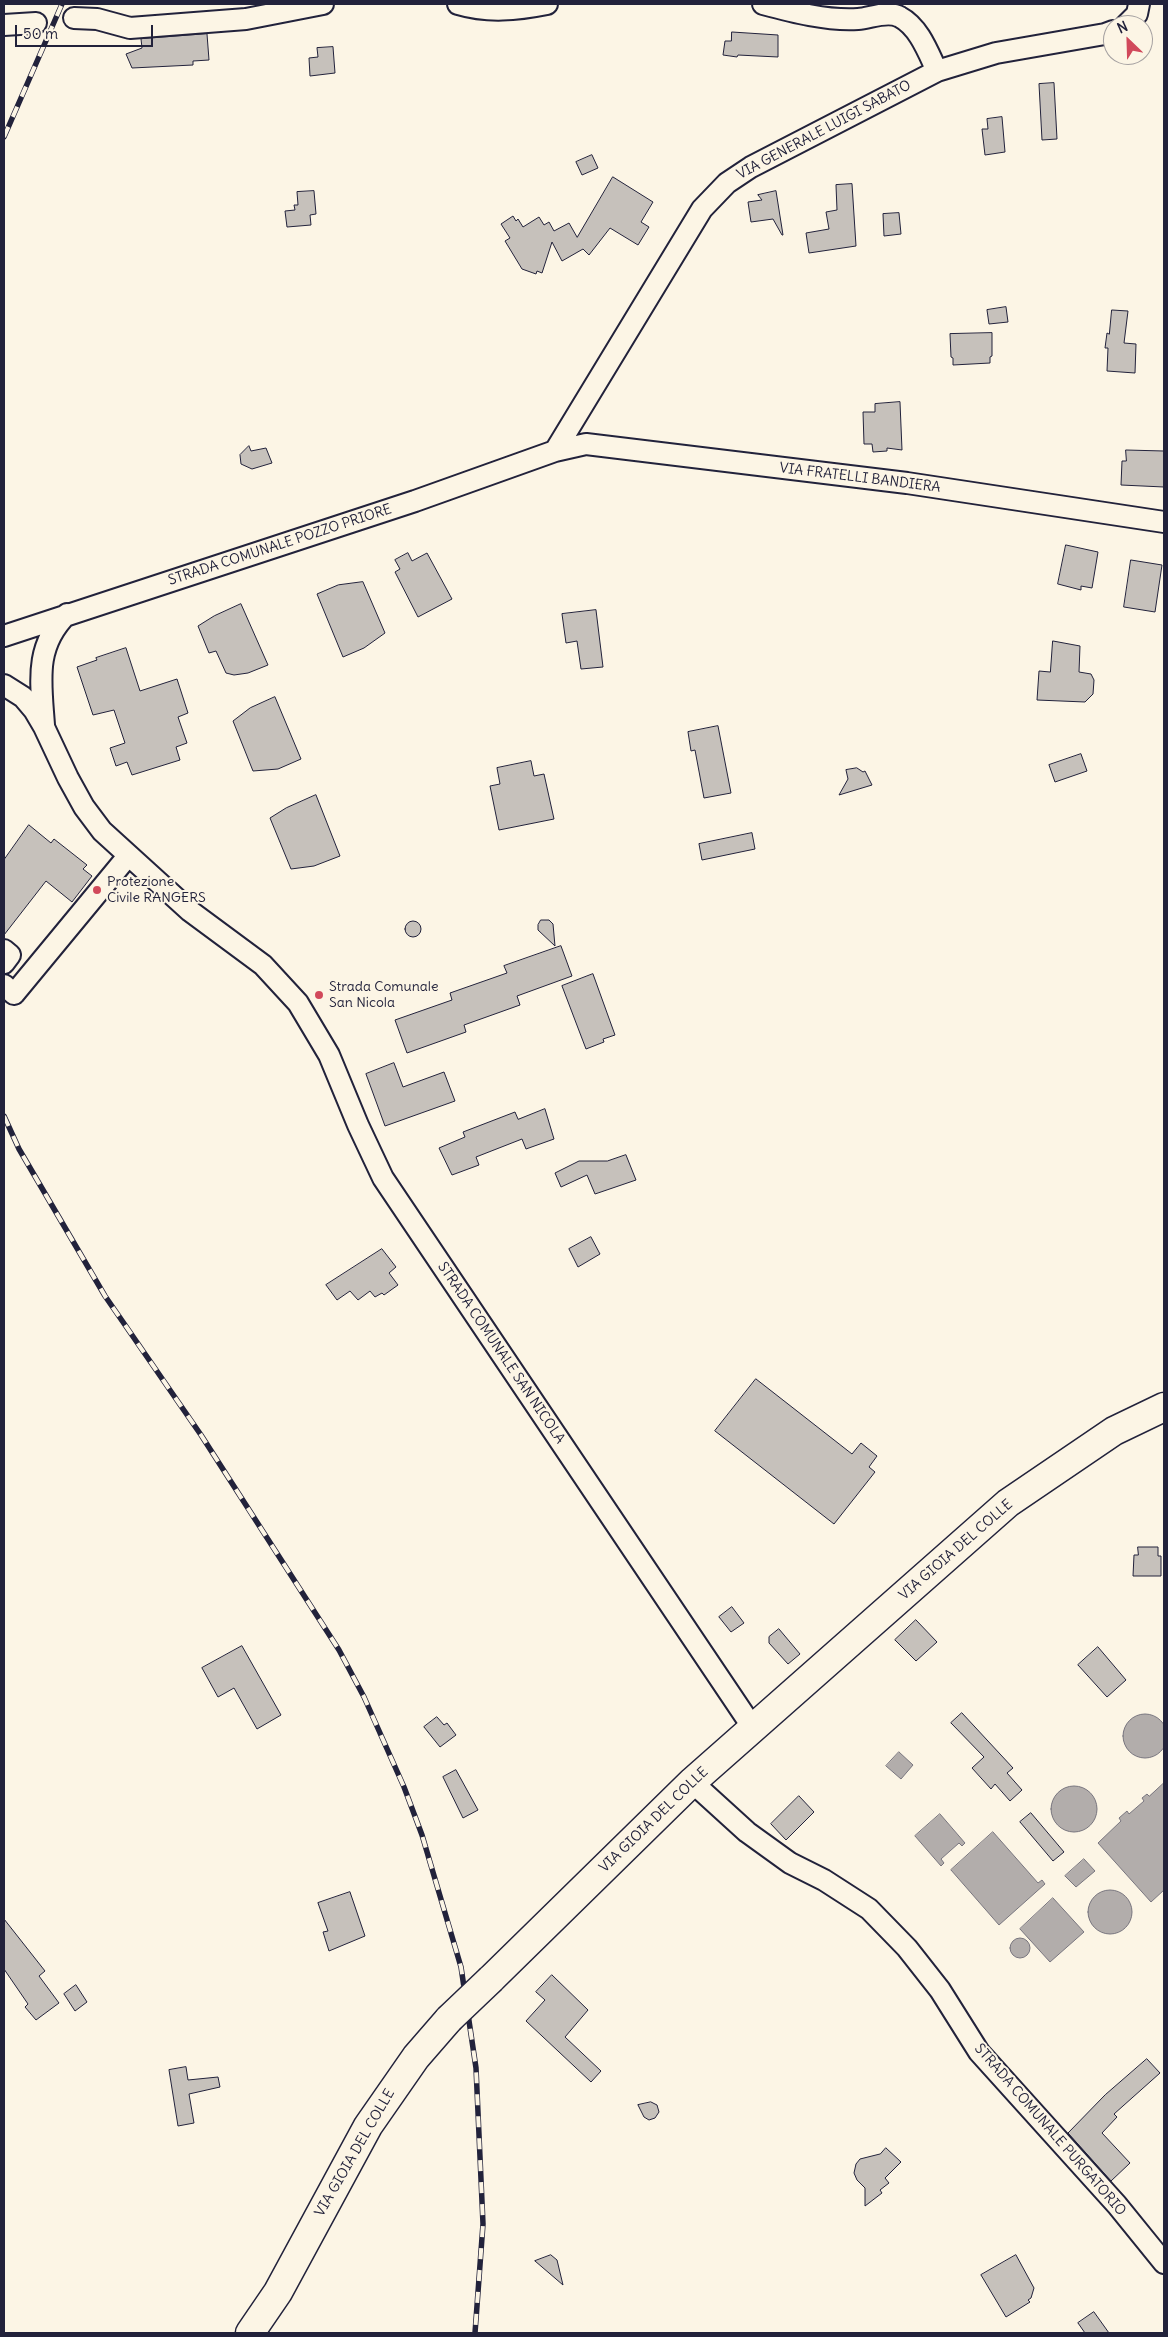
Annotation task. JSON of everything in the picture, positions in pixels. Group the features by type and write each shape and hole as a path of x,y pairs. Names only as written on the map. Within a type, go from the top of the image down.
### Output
{"main road":[{"name":"VIA GIOIA DEL COLLE","path":"250,2333 278,2292 368,2126 391,2090 416,2057 449,2019 692,1782 1008,1503 1114,1431 1164,1407"}],"street":[{"path":"74,18 97,19 130,28 246,19 323,4"},
{"path":"458,4 499,10 521,9 547,4"},
{"path":"763,4 835,19 859,19 883,14 899,16 914,28 937,71"},
{"path":"4,25 36,23"},
{"name":"VIA GENERALE LUIGI SABATO","path":"555,450 702,209 727,183 751,167 937,71 996,53 1103,34"},
{"name":"VIA FRATELLI BANDIERA","path":"555,450 586,444 605,446 907,483 1164,522"},
{"name":"STRADA COMUNALE POZZO PRIORE","path":"4,636 414,501 555,450"},
{"path":"44,727 41,686 43,653 49,638 67,614"},
{"path":"4,685 23,697 44,727"},
{"name":"STRADA COMUNALE SAN NICOLA","path":"44,727 84,807 102,832 190,911 263,965 298,1003 330,1055 358,1125 383,1178 753,1728"},
{"path":"4,985 14,994 128,856"},
{"path":"4,950 10,955 4,963"},
{"name":"STRADA COMUNALE PURGATORIO","path":"692,1782 747,1832 790,1863 824,1880 870,1909 907,1948 940,1990 978,2052 1117,2205 1164,2263"}],"shaded area":[{"path":"1141,1714 1149,1714 1161,1720 1167,1736 1161,1752 1149,1758 1141,1758 1129,1752 1123,1740 1123,1732 1129,1720"},
{"path":"899,1752 913,1765 901,1779 886,1766"},
{"path":"1164,1783 1164,1890 1151,1902 1098,1843 1121,1821 1119,1818 1127,1811 1129,1814 1144,1801 1142,1798 1147,1794 1149,1796"},
{"path":"1069,1786 1079,1786 1093,1796 1097,1809 1093,1822 1087,1828 1079,1832 1069,1832 1055,1822 1051,1814 1051,1804 1061,1790"},
{"path":"940,1814 965,1843 962,1846 959,1843 941,1859 944,1863 941,1866 915,1836"},
{"path":"993,1832 1038,1883 1042,1880 1045,1884 999,1925 951,1870"},
{"path":"1084,1859 1095,1871 1076,1887 1065,1876"},
{"path":"1110,1890 1122,1894 1128,1900 1132,1912 1128,1924 1122,1930 1110,1934 1098,1930 1092,1924 1088,1912 1092,1900 1098,1894"},
{"path":"1053,1898 1084,1932 1050,1962 1020,1929"},
{"path":"1016,1938 1024,1938 1030,1944 1030,1952 1024,1958 1016,1958 1010,1952 1010,1944"}],"building":[{"path":"732,32 778,35 778,57 723,55 725,41 731,41"},
{"path":"207,34 209,60 193,61 193,65 132,68 126,54 142,48 141,39"},
{"path":"333,47 335,73 310,76 309,58 318,57 317,48"},
{"path":"1054,83 1057,139 1042,140 1039,84"},
{"path":"1002,117 1005,152 985,155 982,129 988,129 987,119"},
{"path":"592,155 598,168 582,175 576,162"},
{"path":"613,177 653,202 641,222 649,227 638,245 610,228 589,255 583,249 562,261 552,242 542,273 537,271 536,274 522,269 505,241 510,238 501,224 513,216 516,221 518,219 523,227 539,217 544,225 549,222 554,231 569,223 577,237"},
{"path":"852,184 856,246 809,253 806,233 829,229 826,212 837,210 836,185"},
{"path":"314,191 316,214 310,215 311,225 287,227 285,211 295,210 294,205 298,205 297,192"},
{"path":"776,191 783,235 773,219 751,222 748,202 762,200 758,195"},
{"path":"899,213 901,234 884,236 883,214"},
{"path":"1006,307 1008,322 989,324 987,310"},
{"path":"1112,310 1128,311 1124,343 1136,344 1135,373 1107,371 1108,348 1105,348"},
{"path":"992,333 992,356 990,357 990,363 953,365 950,334"},
{"path":"900,402 902,450 887,448 887,451 873,452 872,444 864,444 863,412 875,412 875,404"},
{"path":"249,446 251,451 266,448 272,463 252,469 241,464 240,455"},
{"path":"1126,450 1164,451 1164,487 1121,485 1122,461 1126,461"},
{"path":"1066,545 1098,552 1092,588 1081,586 1081,590 1058,584"},
{"path":"408,553 412,561 427,553 452,599 418,617 395,572 400,569 395,560"},
{"path":"1131,560 1162,565 1155,612 1124,607"},
{"path":"363,582 385,633 364,648 343,657 317,594 338,585"},
{"path":"241,604 268,665 248,673 234,675 226,673 216,651 209,653 198,626 214,616"},
{"path":"596,610 603,667 581,669 577,641 566,643 562,614"},
{"path":"1053,641 1080,646 1079,672 1091,674 1094,680 1093,694 1085,702 1037,700 1039,671 1050,672"},
{"path":"126,648 140,691 177,679 188,713 178,717 187,743 176,747 180,760 132,775 127,762 116,766 110,748 125,743 114,710 93,715 77,667 97,660 96,658"},
{"path":"275,697 301,759 278,769 253,771 233,721 250,708"},
{"path":"718,726 731,793 704,798 695,750 691,751 688,732"},
{"path":"1081,754 1087,771 1055,782 1049,765"},
{"path":"531,761 534,776 544,774 554,819 499,830 490,786 500,784 497,768"},
{"path":"857,768 863,772 865,771 872,785 839,795 848,779 846,770"},
{"path":"316,795 340,856 314,866 291,869 270,818 286,808"},
{"path":"29,825 51,843 54,839 87,865 83,869 92,876 72,902 46,881 4,935 4,860"},
{"path":"752,833 755,849 702,860 699,844"},
{"path":"541,920 549,920 553,924 555,946 538,930"},
{"path":"413,921 421,929 413,937 405,929"},
{"path":"561,946 572,976 517,996 520,1005 464,1025 466,1032 407,1053 395,1020 452,1000 450,993 507,973 504,966"},
{"path":"593,974 615,1035 603,1039 604,1042 586,1049 562,986"},
{"path":"394,1063 403,1087 444,1072 455,1101 385,1126 366,1074"},
{"path":"545,1109 554,1139 526,1149 522,1139 476,1157 479,1165 452,1175 439,1148 465,1137 463,1132 515,1112 518,1119"},
{"path":"626,1155 636,1180 595,1194 587,1175 561,1187 555,1173 579,1161 607,1161"},
{"path":"591,1237 600,1254 578,1267 569,1249"},
{"path":"382,1249 396,1267 389,1273 398,1285 384,1295 382,1293 375,1297 370,1291 358,1300 350,1291 337,1300 326,1285"},
{"path":"756,1379 852,1454 861,1443 877,1456 869,1467 875,1472 834,1524 715,1431"},
{"path":"1138,1547 1158,1547 1158,1556 1161,1556 1161,1576 1133,1576 1134,1555 1138,1555"},
{"path":"732,1607 744,1623 731,1632 719,1617"},
{"path":"916,1620 937,1642 916,1661 895,1640"},
{"path":"779,1629 800,1654 788,1664 769,1643 769,1637"},
{"path":"242,1646 281,1715 257,1729 234,1688 218,1697 202,1668"},
{"path":"1098,1647 1126,1680 1107,1697 1078,1665"},
{"path":"962,1713 1013,1768 1007,1773 1022,1790 1010,1801 995,1784 991,1789 972,1768 984,1757 951,1723"},
{"path":"437,1717 444,1725 447,1723 456,1735 440,1747 424,1727"},
{"path":"456,1770 478,1810 463,1818 443,1777"},
{"path":"799,1796 814,1812 786,1840 771,1824"},
{"path":"1031,1813 1064,1852 1053,1861 1020,1822"},
{"path":"350,1892 365,1936 329,1951 323,1932 328,1931 318,1903"},
{"path":"4,1919 45,1971 39,1976 59,2003 36,2020 25,2007 28,2004 4,1969"},
{"path":"552,1975 588,2010 565,2037 601,2071 591,2082 526,2021 545,2000 536,1992"},
{"path":"76,1985 87,2002 75,2011 64,1994"},
{"path":"1147,2059 1160,2073 1114,2114 1117,2117 1102,2133 1130,2163 1111,2181 1068,2133 1105,2095"},
{"path":"186,2067 188,2080 218,2077 220,2087 189,2094 194,2123 178,2126 169,2070"},
{"path":"651,2102 657,2105 659,2112 655,2118 649,2120 644,2117 638,2105"},
{"path":"886,2148 901,2162 885,2178 889,2183 880,2190 882,2193 865,2206 865,2188 857,2180 854,2173 856,2164 860,2159 880,2154"},
{"path":"551,2255 557,2260 563,2285 535,2261"},
{"path":"1016,2255 1034,2288 1031,2298 1028,2300 1030,2302 1006,2317 981,2275"},
{"path":"1094,2312 1109,2333 1085,2333 1078,2323"}],"railway":[{"path":"4,137 62,4"},
{"path":"4,1116 19,1149 105,1296 201,1435 339,1650 364,1697 404,1787 422,1835 461,1967 476,2068 483,2224 475,2333"}],"place":[{"name":"Protezione Civile RANGERS","path":"97,890"},
{"name":"Strada Comunale San Nicola","path":"319,995"}]}
